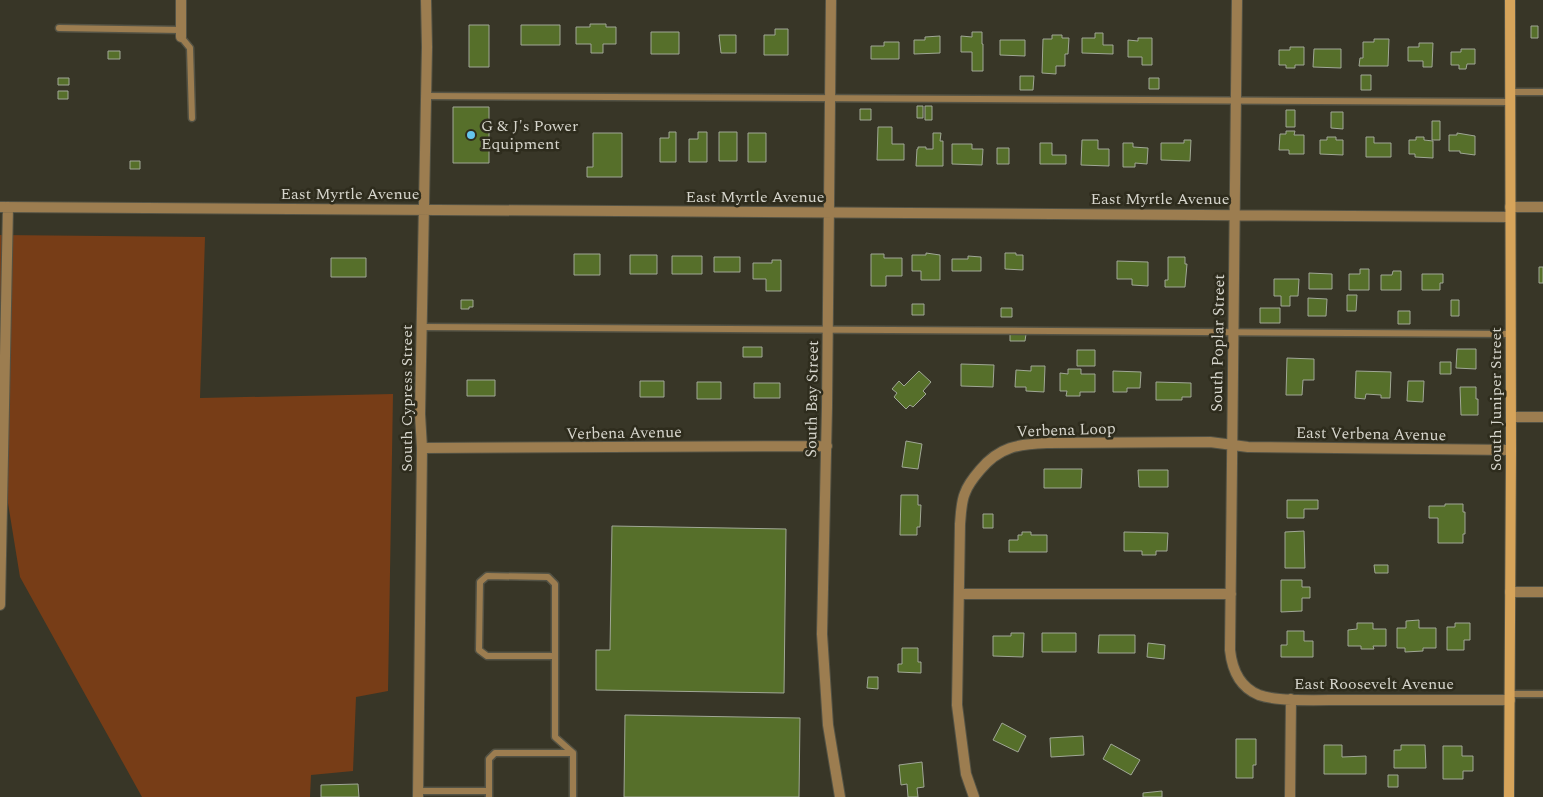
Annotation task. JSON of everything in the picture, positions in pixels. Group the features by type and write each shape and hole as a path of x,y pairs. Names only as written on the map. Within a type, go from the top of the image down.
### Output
{"street":[{"path":"180,0 181,33"},
{"name":"South Cypress Street","path":"418,794 422,448 420,414 425,210 426,0"},
{"name":"South Bay Street","path":"831,0 827,446 822,634 828,725 840,797"},
{"name":"South Poplar Street","path":"1236,0 1230,650 1232,665 1238,679 1243,683"},
{"name":"South Juniper Street","path":"1509,797 1511,450 1510,0"},
{"path":"0,605 4,207"},
{"name":"East Myrtle Avenue","path":"4,207 1235,215 1510,212 1543,207"},
{"path":"1511,417 1543,417"},
{"name":"Verbena Loop","path":"974,797 966,774 957,705 960,524 964,494 970,481 989,459 1012,446 1025,444 1182,442 1231,444"},
{"name":"East Verbena Avenue","path":"1231,444 1248,447 1511,450"},
{"name":"Verbena Avenue","path":"422,448 827,446"},
{"path":"1510,592 1543,592"},
{"path":"959,594 1231,594"},
{"name":"East Roosevelt Avenue","path":"1243,683 1248,689 1260,695 1291,699 1510,697"},
{"path":"1290,797 1291,699"}],"lane":[{"path":"59,28 181,33 190,48 192,118"},
{"path":"426,96 1235,100 1510,97 1543,92"},
{"path":"422,327 1510,334"},
{"path":"555,656 487,656 480,650 480,582 487,576 548,577 555,584 555,656 555,752"},
{"path":"1510,697 1543,694"},
{"path":"555,737 573,752"},
{"path":"418,794 489,794 489,759 495,752 573,752"},
{"path":"573,752 573,797"}],"shaded area":[{"path":"0,235 205,237 200,398 393,394 388,691 356,697 353,771 311,775 310,797 142,797 20,577 0,454"}],"building":[{"path":"590,24 606,24 606,27 616,27 616,44 603,44 603,53 591,53 591,44 576,44 576,27 590,27"},
{"path":"469,25 489,25 489,67 469,67"},
{"path":"521,25 560,25 560,45 521,45"},
{"path":"1531,26 1538,26 1538,38 1531,38"},
{"path":"775,29 788,29 788,55 764,55 764,35 775,35"},
{"path":"651,32 679,32 679,54 651,54"},
{"path":"972,32 982,32 983,71 972,71 972,52 961,52 961,36 972,37"},
{"path":"1095,33 1103,33 1103,45 1113,45 1113,54 1082,53 1082,38 1095,38"},
{"path":"719,35 736,35 736,53 721,53"},
{"path":"1052,35 1062,35 1062,38 1069,38 1068,54 1065,54 1065,66 1056,66 1056,74 1042,73 1043,39 1052,39"},
{"path":"940,36 940,53 914,54 914,40 925,40 925,37"},
{"path":"1138,38 1152,38 1152,65 1142,65 1142,57 1128,57 1128,40 1138,41"},
{"path":"1374,39 1389,39 1388,66 1359,66 1360,58 1363,58 1363,42 1374,42"},
{"path":"1000,40 1025,40 1025,56 1000,55"},
{"path":"884,42 899,42 899,59 871,59 871,46 884,46"},
{"path":"1419,43 1433,43 1432,67 1423,67 1423,61 1408,61 1408,47 1419,47"},
{"path":"1290,47 1304,47 1304,65 1286,68 1286,65 1279,65 1279,50 1290,50"},
{"path":"1314,49 1341,49 1341,68 1313,67"},
{"path":"1461,49 1475,49 1475,64 1467,64 1466,69 1459,69 1459,65 1451,65 1451,52 1461,52"},
{"path":"108,51 120,51 120,59 108,59"},
{"path":"1361,75 1371,75 1371,90 1361,90"},
{"path":"1020,76 1034,76 1033,90 1020,90"},
{"path":"58,78 69,78 69,85 58,85"},
{"path":"1149,78 1159,78 1159,89 1149,89"},
{"path":"58,91 68,91 68,99 58,99"},
{"path":"917,106 923,106 923,118 917,118"},
{"path":"925,106 932,106 932,120 925,120"},
{"name":"G & J's Power Equipment","path":"453,107 489,107 489,163 453,163"},
{"path":"860,109 871,109 871,120 860,120"},
{"path":"1286,110 1295,110 1295,127 1286,127"},
{"path":"1331,112 1343,112 1343,129 1331,128"},
{"path":"1432,121 1440,121 1440,140 1432,140"},
{"path":"878,127 892,127 892,144 904,144 904,160 877,160"},
{"path":"1286,131 1295,131 1294,135 1304,135 1304,154 1289,154 1289,150 1279,150 1280,134 1286,134"},
{"path":"669,132 676,132 676,162 660,162 660,138 669,138"},
{"path":"698,132 707,132 707,162 689,162 689,139 698,139"},
{"path":"719,132 737,132 737,161 719,161"},
{"path":"593,133 622,133 622,177 587,177 587,167 593,167"},
{"path":"748,133 766,133 766,162 748,162"},
{"path":"933,133 941,133 940,141 943,141 943,166 916,166 918,147 933,149"},
{"path":"1457,133 1475,136 1475,155 1460,153 1460,151 1449,151 1449,135 1457,135"},
{"path":"1327,137 1336,137 1336,140 1343,140 1343,155 1320,154 1320,140 1327,140"},
{"path":"1366,137 1374,137 1374,143 1391,143 1391,157 1366,157"},
{"path":"1416,137 1424,137 1424,140 1433,141 1433,158 1415,157 1415,154 1409,154 1409,140 1416,140"},
{"path":"1082,140 1098,140 1098,149 1109,149 1109,166 1081,165"},
{"path":"1184,140 1191,140 1190,161 1161,160 1161,143 1184,143"},
{"path":"1040,143 1052,143 1052,155 1066,155 1066,164 1040,164"},
{"path":"1123,143 1133,143 1133,147 1148,148 1147,164 1135,163 1135,167 1123,167"},
{"path":"952,144 972,144 972,149 983,149 982,165 952,164"},
{"path":"997,148 1009,148 1009,164 997,164"},
{"path":"130,161 140,161 140,169 130,169"},
{"path":"926,253 940,255 940,280 921,280 921,271 912,271 912,255 926,255"},
{"path":"1005,253 1023,255 1023,270 1005,269"},
{"path":"574,254 600,254 600,275 574,275"},
{"path":"871,254 884,254 884,258 902,258 902,276 886,276 886,286 871,286"},
{"path":"630,255 657,255 657,274 630,274"},
{"path":"672,256 702,256 702,274 672,274"},
{"path":"968,256 981,257 981,271 952,271 952,259 968,259"},
{"path":"714,257 740,257 740,272 714,272"},
{"path":"1168,257 1185,257 1185,264 1187,264 1185,287 1165,287 1165,280 1168,280"},
{"path":"331,258 366,258 366,277 331,277"},
{"path":"772,260 781,260 781,291 766,291 766,279 753,279 753,263 772,263"},
{"path":"1117,261 1148,262 1148,286 1132,285 1132,279 1117,279"},
{"path":"1539,267 1543,267 1543,283 1539,283"},
{"path":"1360,269 1369,269 1369,290 1349,290 1349,274 1360,274"},
{"path":"1393,271 1401,271 1401,290 1381,290 1381,275 1392,275"},
{"path":"1309,273 1332,274 1332,289 1309,289"},
{"path":"1422,274 1443,274 1443,283 1440,283 1440,290 1422,290"},
{"path":"1274,279 1299,279 1298,296 1290,296 1290,306 1281,306 1281,296 1274,296"},
{"path":"1347,295 1357,295 1356,311 1347,311"},
{"path":"1308,298 1327,299 1326,316 1308,316"},
{"path":"461,300 473,300 473,307 461,309"},
{"path":"1451,300 1459,300 1459,316 1451,316"},
{"path":"912,304 924,304 924,315 912,315"},
{"path":"1001,308 1012,308 1012,317 1001,317"},
{"path":"1260,308 1280,308 1280,323 1260,323"},
{"path":"1398,311 1410,311 1410,324 1398,324"},
{"path":"1010,334 1026,334 1025,341 1010,341"},
{"path":"743,347 762,347 762,357 743,357"},
{"path":"1457,349 1476,349 1476,369 1456,368"},
{"path":"1077,350 1095,350 1095,366 1077,366"},
{"path":"1287,358 1314,359 1314,380 1303,380 1302,395 1286,395"},
{"path":"1440,362 1451,362 1451,374 1440,374"},
{"path":"961,364 994,365 993,387 961,386"},
{"path":"1031,366 1045,366 1044,392 1026,391 1026,387 1015,387 1016,370 1031,371"},
{"path":"1068,369 1081,369 1081,374 1095,374 1095,392 1080,392 1080,396 1066,396 1067,391 1060,391 1060,373 1068,374"},
{"path":"919,371 931,382 923,391 926,394 913,407 910,405 906,409 894,397 897,393 892,389 899,381 904,386"},
{"path":"1113,371 1141,372 1140,388 1127,388 1127,392 1113,392"},
{"path":"1356,371 1391,372 1390,398 1366,394 1365,399 1355,398"},
{"path":"467,380 495,380 495,396 467,396"},
{"path":"640,381 664,381 664,397 640,397"},
{"path":"1408,381 1424,381 1423,402 1407,401"},
{"path":"697,382 721,382 721,399 697,399"},
{"path":"1156,382 1191,383 1191,397 1182,397 1182,400 1156,400"},
{"path":"754,383 780,383 780,398 754,398"},
{"path":"1460,387 1476,387 1478,415 1461,415"},
{"path":"906,441 922,444 918,469 902,467"},
{"path":"1044,469 1082,469 1081,488 1044,488"},
{"path":"1138,470 1168,470 1168,487 1139,487"},
{"path":"901,495 918,495 918,505 921,505 920,527 917,527 917,535 900,535"},
{"path":"1287,500 1318,500 1318,509 1304,509 1304,518 1287,518"},
{"path":"1445,504 1463,504 1465,534 1463,534 1463,543 1438,543 1438,518 1429,518 1429,506 1445,506"},
{"path":"983,514 993,514 993,528 983,528"},
{"path":"612,526 786,529 784,693 596,690 596,650 610,650"},
{"path":"1304,531 1305,568 1285,568 1285,532"},
{"path":"1022,532 1031,532 1031,535 1047,535 1047,552 1009,552 1009,540 1018,540 1018,535 1022,535"},
{"path":"1124,532 1168,533 1167,551 1156,551 1156,555 1142,555 1142,551 1124,551"},
{"path":"1374,565 1388,565 1388,573 1375,573"},
{"path":"1281,580 1302,580 1302,587 1310,587 1310,598 1302,598 1302,611 1281,612"},
{"path":"1419,620 1419,628 1436,628 1436,648 1423,648 1423,651 1405,652 1405,648 1397,648 1397,628 1406,628 1406,621"},
{"path":"1357,623 1373,623 1373,629 1386,629 1386,646 1373,646 1374,649 1361,649 1361,646 1348,646 1348,630 1357,629"},
{"path":"1455,623 1470,623 1470,640 1464,640 1464,650 1447,650 1447,627 1455,627"},
{"path":"1287,631 1304,631 1304,641 1313,641 1313,657 1281,657 1281,645 1287,645"},
{"path":"1011,633 1024,633 1023,657 993,656 993,636 1011,636"},
{"path":"1042,633 1076,633 1076,652 1042,652"},
{"path":"1099,635 1135,635 1135,653 1098,653"},
{"path":"1148,643 1165,645 1164,659 1147,657"},
{"path":"902,648 918,648 918,662 921,662 921,673 898,672 898,664 902,664"},
{"path":"868,677 878,677 878,689 867,688"},
{"path":"625,715 800,718 799,797 624,797"},
{"path":"1002,723 1026,736 1018,752 993,740"},
{"path":"1083,736 1084,755 1051,757 1050,738"},
{"path":"1236,739 1256,739 1256,765 1253,765 1253,778 1236,778"},
{"path":"1111,744 1140,760 1131,775 1103,759"},
{"path":"1324,745 1342,745 1342,757 1366,756 1366,774 1324,774"},
{"path":"1401,745 1425,745 1426,768 1394,768 1394,750 1401,750"},
{"path":"1443,746 1462,746 1462,756 1473,756 1473,771 1463,771 1463,779 1443,779"},
{"path":"922,762 924,787 917,788 918,797 908,797 907,784 901,785 899,765"},
{"path":"1388,775 1398,775 1398,787 1388,787"},
{"path":"358,784 359,797 321,797 321,785"},
{"path":"1162,791 1162,797 1143,797 1143,793"}],"place":[{"name":"G & J's Power Equipment","path":"471,135"}]}
